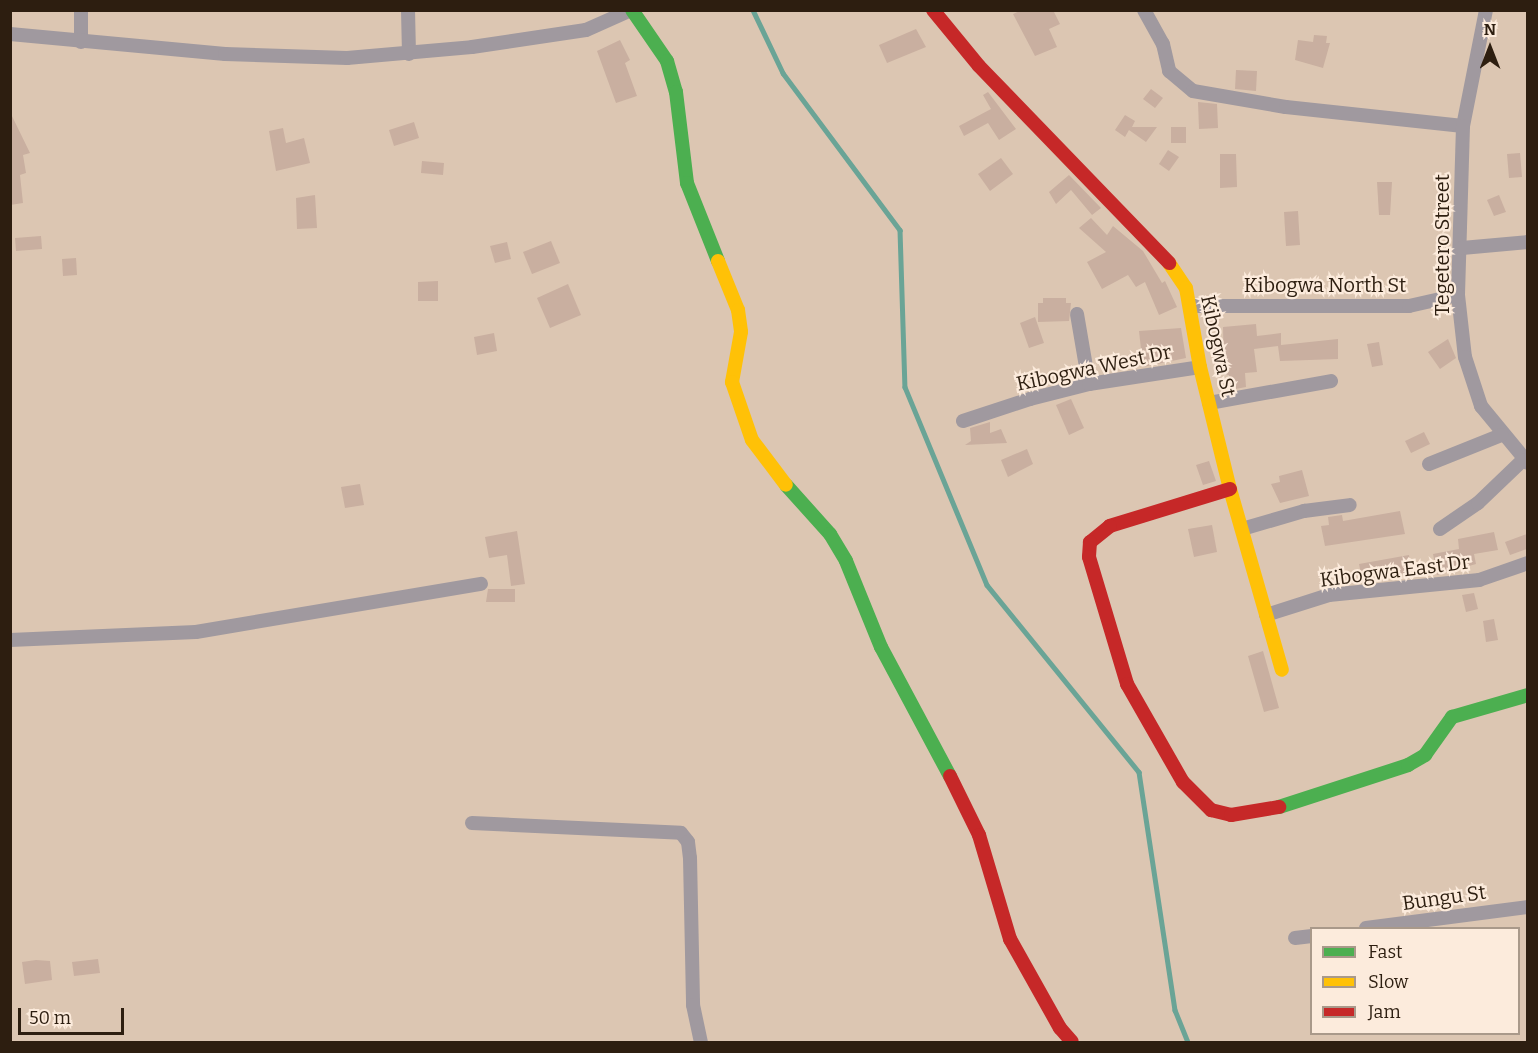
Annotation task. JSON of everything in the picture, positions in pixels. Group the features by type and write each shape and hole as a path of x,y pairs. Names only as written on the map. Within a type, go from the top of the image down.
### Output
{"street":[{"path":"81,10 81,42"},
{"path":"408,10 409,54"},
{"path":"10,34 81,42 279,57 409,54 586,30 632,10 667,61 676,92 687,183 738,310 741,332 732,382 752,440 768,465 830,534 846,561 881,647 928,730 979,835 1015,948 1072,1042"},
{"name":"Kibogwa St","path":"933,10 979,66 1161,252 1186,288 1200,367 1230,489 1282,670"},
{"path":"1144,10 1163,44 1169,71 1193,91 1286,108 1463,126"},
{"name":"Tegetero Street","path":"1486,10 1463,126 1462,248 1458,295 1465,357 1481,406 1501,435 1525,462"},
{"path":"1462,248 1527,242"},
{"name":"Kibogwa North St","path":"1191,306 1400,306 1458,295"},
{"path":"1077,314 1089,384"},
{"name":"Kibogwa West Dr","path":"963,421 1089,384 1200,367"},
{"path":"1209,403 1331,381"},
{"path":"1429,464 1501,435"},
{"path":"1440,529 1478,503 1525,462"},
{"path":"1230,489 1110,526 1090,542 1089,557 1128,684 1183,782 1211,810 1231,815 1276,808 1408,765 1425,754 1452,717 1527,695"},
{"path":"1242,529 1304,511 1350,505"},
{"name":"Kibogwa East Dr","path":"1266,615 1329,595 1479,580 1527,563"},
{"path":"10,640 216,630 480,584"},
{"path":"472,823 681,833 688,842 690,858 693,1005 701,1042"},
{"name":"Bungu St","path":"1374,927 1527,907"},
{"path":"1295,939 1310,936"}],"building":[{"path":"1022,10 1053,10 1060,24 1049,29 1057,47 1035,56 1013,14"},
{"path":"916,29 926,47 887,63 879,45"},
{"path":"1314,35 1327,36 1326,43 1330,43 1323,68 1295,60 1298,40 1313,42"},
{"path":"620,40 630,60 625,63 637,96 616,103 597,51"},
{"path":"1236,70 1257,71 1256,91 1235,89"},
{"path":"1151,89 1163,98 1155,108 1143,99"},
{"path":"988,92 1016,129 999,140 988,123 964,136 959,126 991,109 983,95"},
{"path":"1198,102 1217,104 1218,128 1199,129"},
{"path":"10,112 30,153 23,155 26,173 20,175 23,203 10,205"},
{"path":"1125,115 1135,121 1132,127 1157,127 1146,142 1129,130 1125,137 1115,130"},
{"path":"414,122 419,138 394,146 389,130"},
{"path":"1171,127 1186,127 1186,143 1171,143"},
{"path":"283,128 286,143 304,138 310,163 276,171 269,131"},
{"path":"1168,150 1179,157 1169,171 1159,164"},
{"path":"1520,153 1522,177 1509,178 1507,154"},
{"path":"1220,154 1236,154 1237,187 1220,188"},
{"path":"1001,158 1013,174 990,191 978,174"},
{"path":"422,161 444,163 443,175 421,173"},
{"path":"1069,175 1101,208 1092,215 1071,190 1056,204 1049,192"},
{"path":"1377,182 1392,182 1390,215 1379,215"},
{"path":"315,195 317,228 297,229 296,198"},
{"path":"1499,195 1506,212 1494,216 1487,200"},
{"path":"1298,211 1300,245 1286,246 1284,212"},
{"path":"1091,218 1107,235 1113,226 1143,251 1162,283 1165,281 1177,307 1159,315 1145,282 1136,287 1128,275 1102,289 1087,262 1106,252 1079,228"},
{"path":"41,236 42,249 16,251 15,238"},
{"path":"551,241 560,263 532,274 523,252"},
{"path":"507,242 511,259 495,263 490,246"},
{"path":"76,258 77,275 63,276 62,259"},
{"path":"438,281 438,301 418,301 418,282"},
{"path":"568,284 581,315 550,328 537,298"},
{"path":"1043,298 1066,298 1066,303 1071,303 1069,321 1038,322 1038,303 1043,303"},
{"path":"1035,317 1044,343 1029,348 1020,323"},
{"path":"1256,324 1257,336 1281,333 1281,345 1338,339 1338,359 1280,361 1278,346 1254,349 1257,372 1245,373 1246,387 1230,390 1229,375 1224,375 1223,327"},
{"path":"1181,328 1186,358 1143,367 1139,331"},
{"path":"494,333 497,351 477,355 474,337"},
{"path":"1448,339 1456,358 1440,369 1428,352"},
{"path":"1379,342 1383,365 1372,367 1367,344"},
{"path":"1071,399 1084,428 1069,435 1056,405"},
{"path":"990,422 990,433 1001,429 1007,443 965,445 971,441 970,428"},
{"path":"1424,432 1430,444 1411,453 1405,441"},
{"path":"1027,449 1033,464 1008,477 1001,460"},
{"path":"1209,461 1216,481 1203,485 1196,465"},
{"path":"1302,470 1309,496 1280,503 1271,484 1280,482 1279,476"},
{"path":"360,484 364,505 345,508 341,487"},
{"path":"1400,511 1405,534 1325,546 1321,526 1329,525 1328,517 1342,515 1343,521"},
{"path":"1212,525 1217,552 1194,557 1188,529"},
{"path":"517,531 525,584 511,586 507,555 489,558 485,537"},
{"path":"1494,532 1498,550 1474,554 1476,564 1437,575 1433,554 1459,549 1458,539"},
{"path":"1527,534 1527,549 1510,555 1505,542"},
{"path":"1409,555 1411,574 1394,573 1362,579 1359,564"},
{"path":"488,589 515,589 515,602 486,602"},
{"path":"1474,593 1478,609 1466,612 1462,595"},
{"path":"1494,619 1498,640 1486,642 1483,621"},
{"path":"1263,651 1279,708 1264,712 1248,656"},
{"path":"98,959 100,973 74,976 72,962"},
{"path":"50,961 52,980 25,984 22,962"}],"waterway":[{"path":"753,10 783,73 900,230 905,387 987,585 1139,772 1175,1010 1188,1042"}],"traffic: fast":[{"path":"632,10 667,61 676,92 687,183 718,261"},
{"path":"786,485 830,534 846,561 881,647 950,776"},
{"path":"1279,807 1408,765 1425,755 1452,717 1528,695"}],"traffic: slow":[{"path":"718,261 738,310 741,332 732,382 752,440 786,485"},
{"path":"1169,263 1186,288 1200,367 1230,489 1282,670"}],"traffic: jam":[{"path":"933,10 979,66 1169,263"},
{"path":"1230,489 1110,526 1090,542 1089,557 1127,684 1183,782 1211,810 1231,815 1279,807"},
{"path":"950,776 979,835 1010,939 1060,1028 1072,1042"}]}
